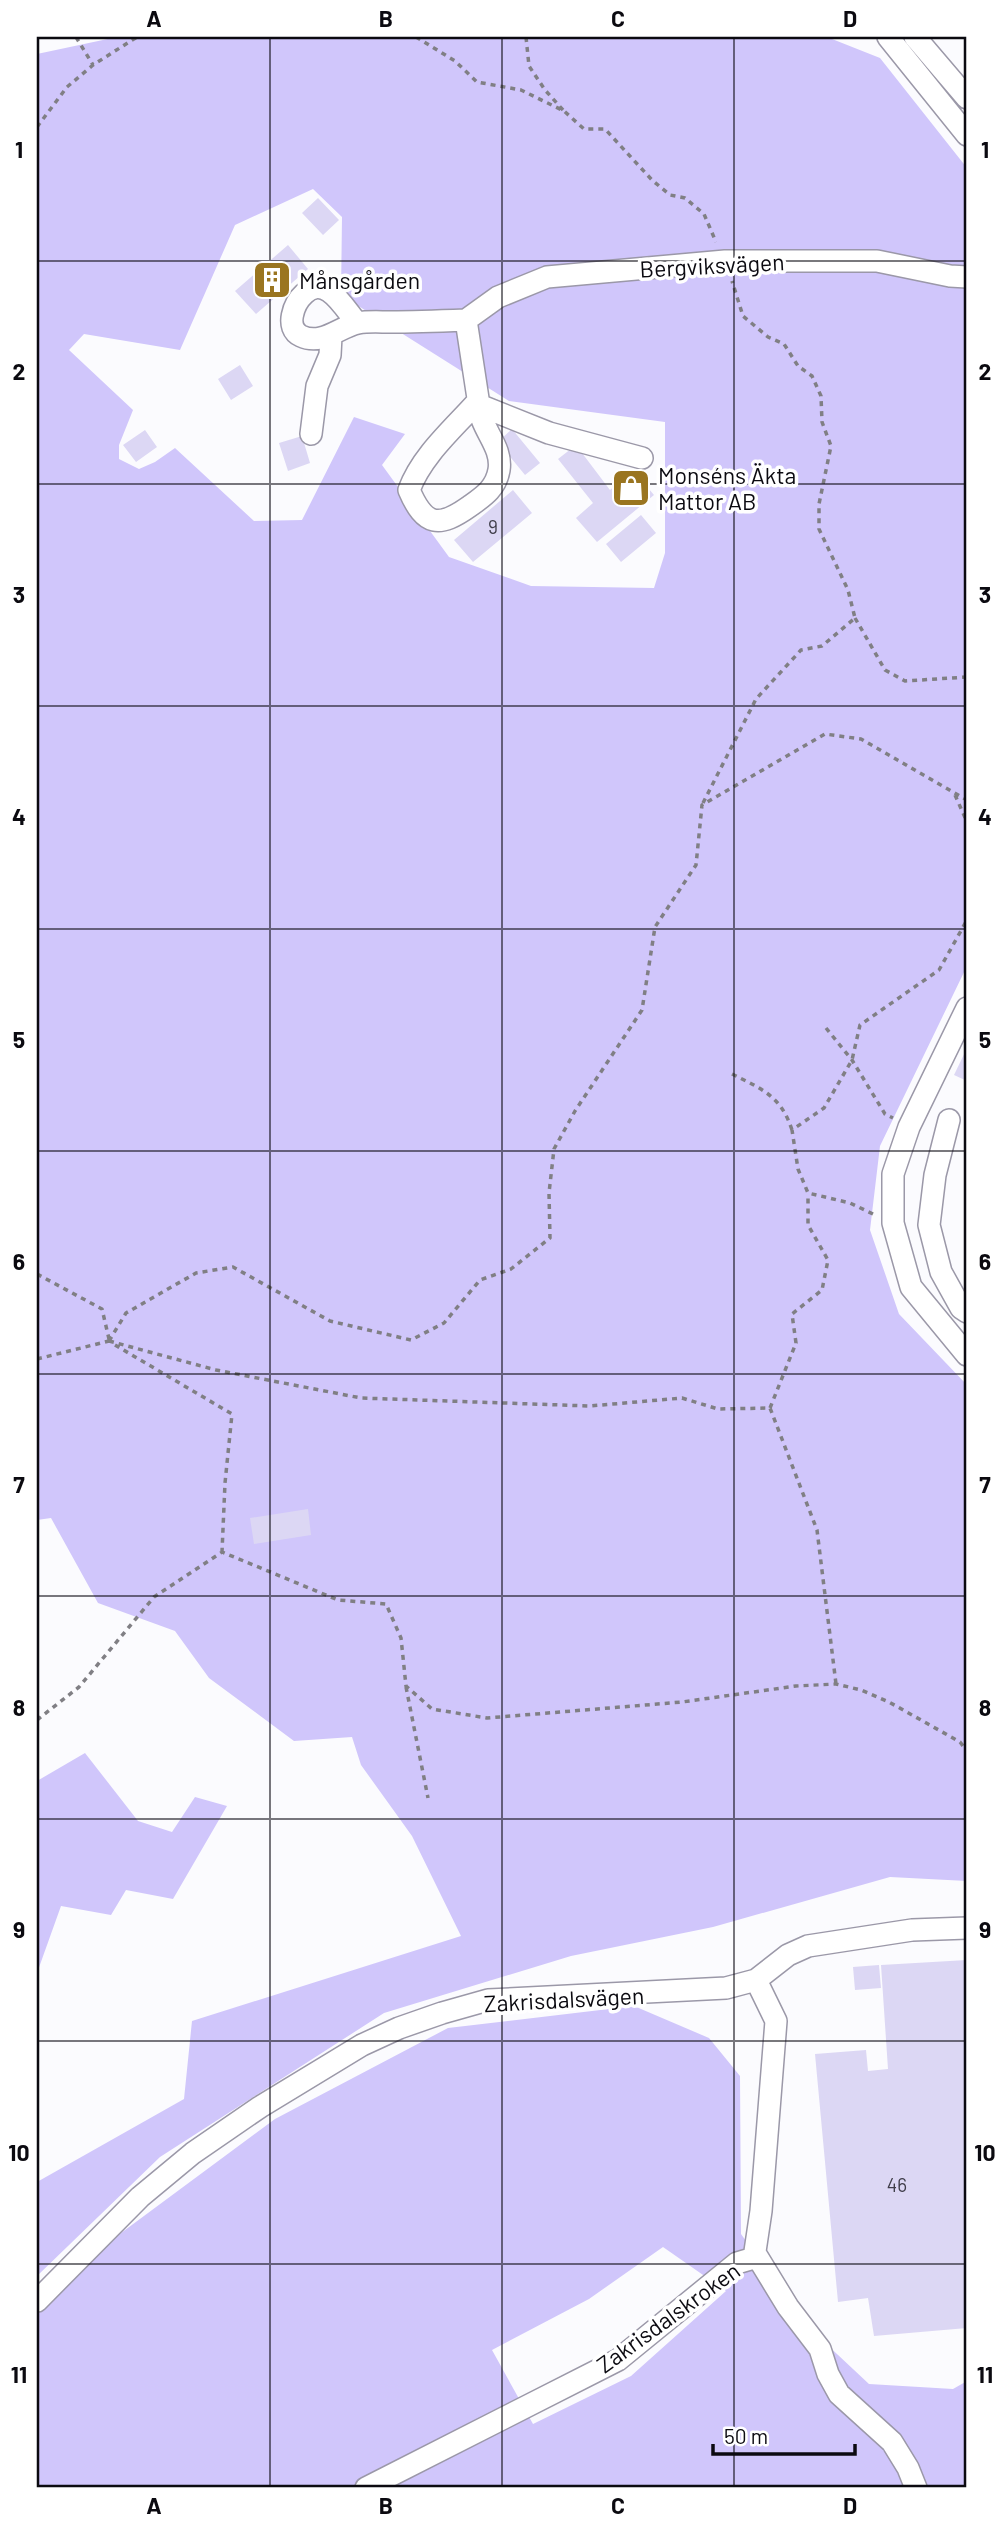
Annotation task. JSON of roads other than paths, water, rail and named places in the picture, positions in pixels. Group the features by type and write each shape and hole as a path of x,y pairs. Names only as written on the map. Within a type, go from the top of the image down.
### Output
{"street":[{"path":"888,37 967,135"},
{"path":"915,37 967,98"},
{"name":"Bergviksvägen","path":"467,320 498,297 547,277 725,261 877,261 967,277"},
{"path":"357,323 329,290 322,287 310,289 296,302 292,313 294,330 301,336 320,338 331,336 357,323 467,320 482,425 499,454 497,479 490,492 452,519 443,522 426,517 415,505 409,490 412,481 420,467 478,403"},
{"path":"311,434 317,386 330,355 331,336"},
{"path":"478,403 550,433 642,458"},
{"path":"967,1008 909,1127 893,1174 893,1223 911,1287 967,1354"},
{"path":"949,1120 935,1175 929,1225 941,1272 961,1308 967,1312"},
{"path":"893,1223 929,1225"},
{"name":"Zakrisdalsvägen","path":"37,2301 140,2197 193,2153 351,2052 400,2028 442,2012 488,2000 726,1988 756,1980 788,1955 808,1946 912,1930 967,1928"},
{"name":"Zakrisdalskroken","path":"366,2488 618,2360 737,2263 754,2258 761,2211 776,2021 756,1980"},
{"path":"755,2253 788,2307 820,2349 828,2374 839,2394 892,2442 908,2468 916,2488"}],"place":[{"name":"Månsgården","path":"272,280"},
{"name":"Monséns Äkta Mattor AB","path":"631,488"}]}
